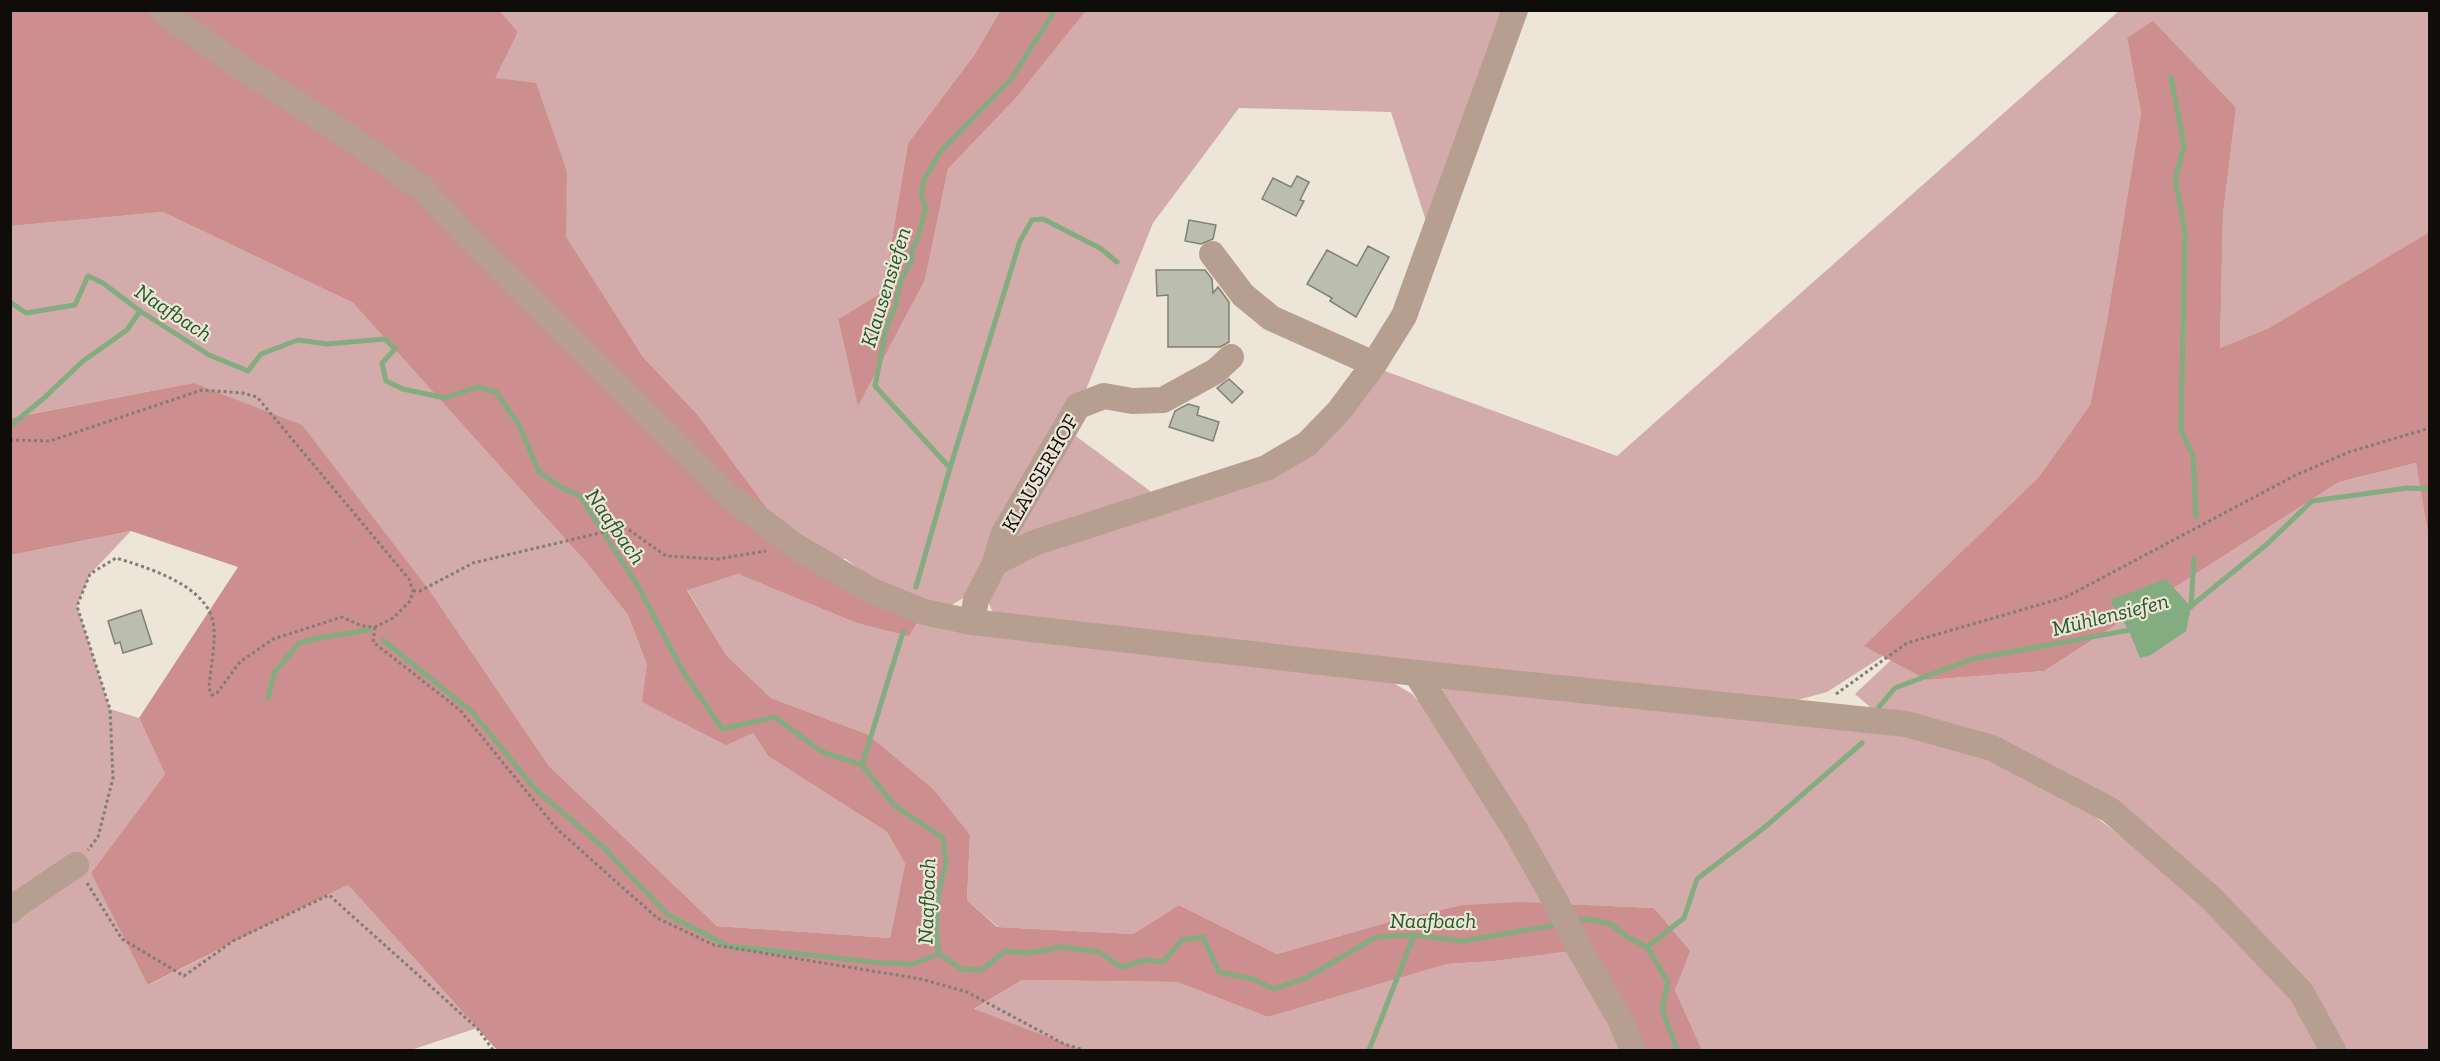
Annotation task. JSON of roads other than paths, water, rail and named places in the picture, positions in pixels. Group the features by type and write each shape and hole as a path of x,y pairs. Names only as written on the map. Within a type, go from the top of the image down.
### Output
{"street":[{"path":"161,10 237,65 349,137 422,188 464,233 727,494 795,546 870,590 924,612 972,622 1416,673 1906,724 1992,748 2109,810 2211,898 2301,992 2333,1050"},
{"path":"994,563 1034,543 1266,468 1306,444 1339,411 1374,364 1404,316 1515,10"},
{"path":"1212,254 1243,295 1270,318 1374,364"},
{"name":"KLAUSERHOF","path":"972,622 976,600 994,563 1003,535 1078,406 1104,396 1132,401 1162,400 1216,371 1231,357"},
{"path":"1416,673 1516,831 1620,1019 1633,1050"},
{"path":"10,911 76,865"}],"waterway":[{"name":"Klausensiefen","path":"916,587 950,468 875,386 886,329 896,304 900,282 912,259 912,249 917,241 926,208 921,194 924,180 940,152 1011,79 1055,10"},
{"path":"2171,77 2184,146 2175,179 2185,231 2181,430 2193,456 2196,517"},
{"path":"950,468 1020,241 1032,220 1043,219 1100,248 1117,262"},
{"name":"Naafbach","path":"10,302 26,313 75,305 88,276 103,283 140,311 209,355 248,371 261,354 298,340 327,344 385,339 395,349 382,363 386,381 403,389 445,398 477,387 496,392 519,425 539,472 561,487 580,496 638,586 682,670 722,729 775,717 822,752 862,765 894,805 943,838 946,863 938,896 936,933 939,954 961,969 982,970 1005,951 1028,953 1062,947 1099,952 1121,967 1146,960 1163,962 1182,940 1203,937 1219,972 1253,979 1274,989 1306,978 1376,937 1414,935 1463,941 1561,924"},
{"path":"10,426 83,361 127,330 140,311"},
{"name":"Mühlensiefen","path":"2185,611 2266,545 2312,501 2407,488 2430,489"},
{"path":"2191,607 2194,558"},
{"name":"Mühlensiefen","path":"1879,707 1895,688 1972,659 2135,629"},
{"path":"268,698 274,673 299,643 369,630"},
{"name":"Klausensiefen","path":"862,765 903,632"},
{"path":"383,640 472,712 535,789 603,847 668,915 728,946 882,963 912,964 939,954"},
{"name":"Mühlensiefen","path":"1647,947 1684,918 1697,879 1765,827 1862,743"},
{"name":"Naafbach","path":"1573,922 1587,919 1609,923 1629,938 1647,947 1668,982 1662,1009 1677,1050"},
{"path":"1369,1050 1414,935"}]}
